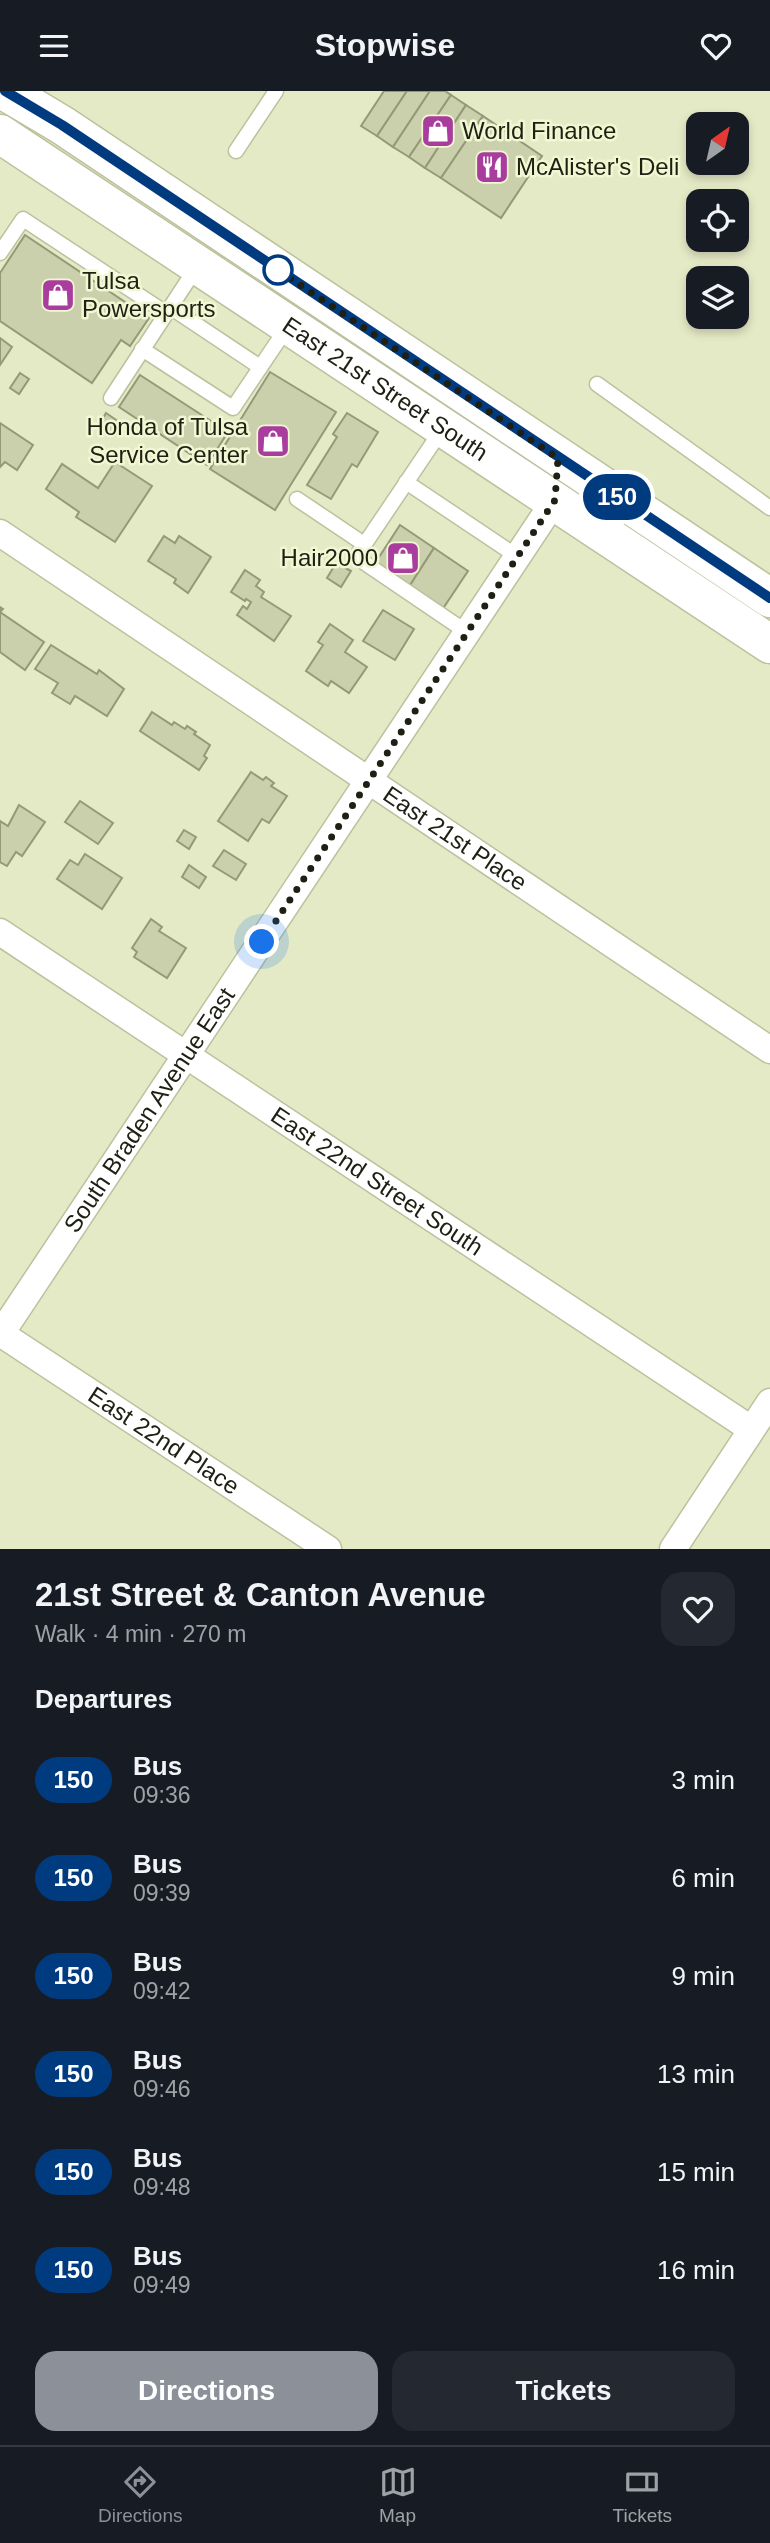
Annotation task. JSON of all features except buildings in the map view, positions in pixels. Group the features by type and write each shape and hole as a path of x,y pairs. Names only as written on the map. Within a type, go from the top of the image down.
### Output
{"main road":[{"path":"1,138 22,95"},
{"name":"East 21st Street South","path":"22,95 62,125 770,598"},
{"name":"East 21st Street South","path":"1,138 199,264 770,645"},
{"path":"555,500 558,458"}],"street":[{"name":"South Braden Avenue East","path":"0,1334 370,782 555,500"},
{"name":"East 21st Place","path":"0,533 770,1049"},
{"name":"East 22nd Street South","path":"0,932 751,1429"},
{"name":"East 22nd Place","path":"0,1334 328,1549"},
{"path":"673,1549 770,1402"}],"lane":[{"path":"236,151 276,91"},
{"path":"0,253 23,219 260,367"},
{"path":"111,398 199,264"},
{"path":"142,349 233,408 289,324"},
{"path":"597,384 770,508"},
{"path":"444,426 356,558 468,633"},
{"path":"406,482 517,557"},
{"path":"297,499 364,544"}],"bus line":[{"name":"150","path":"5,91 62,125 770,598"}],"place":[{"name":"World Finance","path":"438,131"},
{"name":"McAlister's Deli","path":"492,167"},
{"name":"Tulsa Powersports","path":"58,295"},
{"name":"Honda of Tulsa Service Center","path":"273,441"},
{"name":"Hair2000","path":"403,558"}],"route":[{"path":"262,942 555,500 558,458 278,270"}]}
